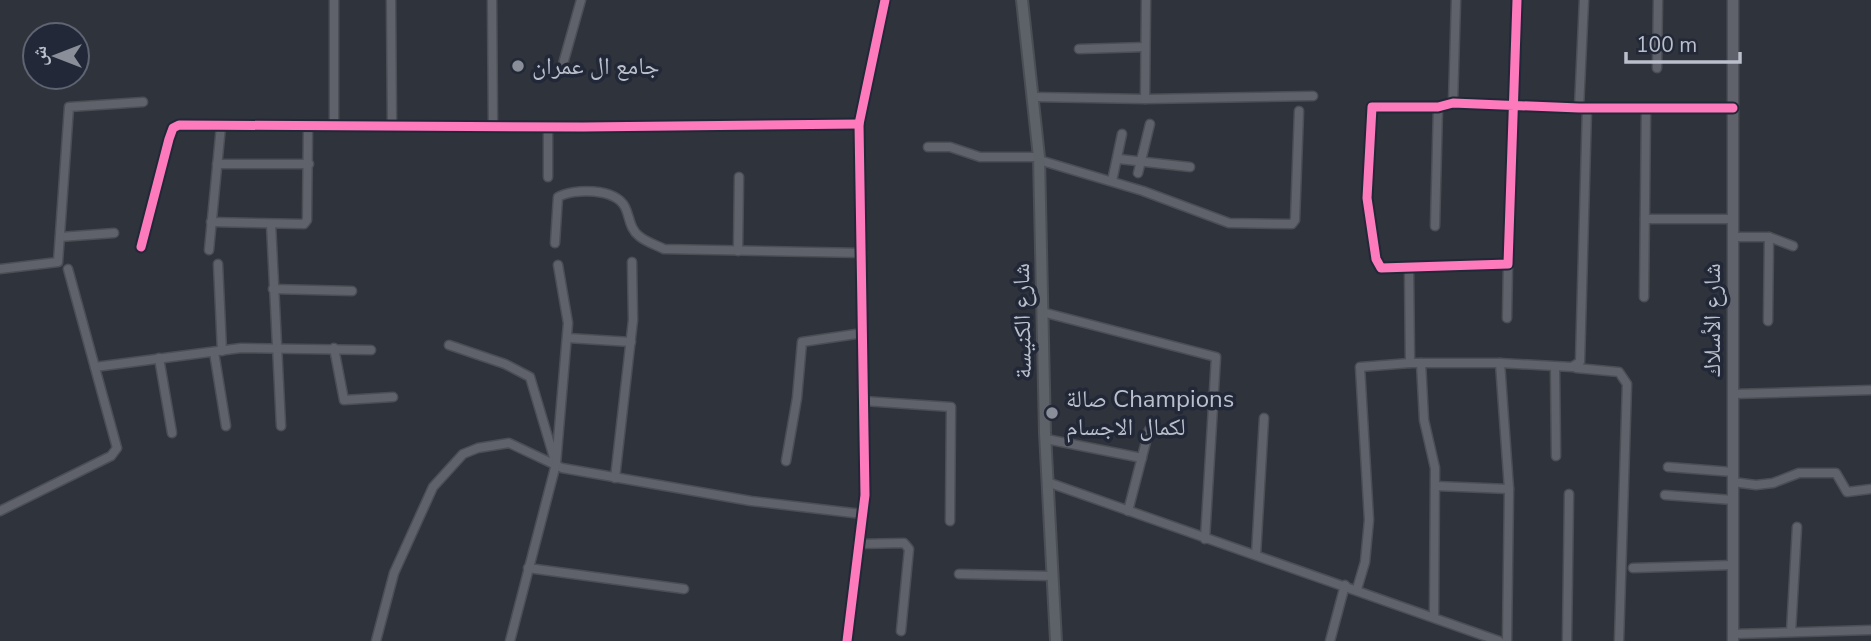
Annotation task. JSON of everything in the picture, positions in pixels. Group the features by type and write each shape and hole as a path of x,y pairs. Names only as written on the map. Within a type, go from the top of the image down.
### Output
{"main road":[{"name":"شارع الكنيسة","path":"1022,0 1039,158 1047,482 1056,641"}],"street":[{"path":"334,0 334,126"},
{"path":"391,0 392,126"},
{"path":"492,0 493,127"},
{"path":"561,71 581,0"},
{"path":"846,641 862,514 864,401 859,124 885,0"},
{"path":"1145,99 1146,0"},
{"path":"1452,103 1456,0"},
{"path":"1507,318 1517,0"},
{"path":"1572,367 1580,362 1584,0"},
{"path":"1657,68 1658,0"},
{"name":"شارع الأسلاك","path":"1732,0 1733,637"},
{"path":"1079,49 1145,47"},
{"path":"1034,97 1145,99 1313,96"},
{"path":"0,269 58,262 69,107 143,102"},
{"path":"1508,264 1381,268 1376,259 1367,198 1372,107 1438,107 1452,103 1583,108 1733,108"},
{"path":"1435,226 1438,107"},
{"path":"1644,297 1646,108"},
{"path":"928,147 950,147 974,156 1039,158 1198,209 1229,223 1292,224 1295,220 1299,111"},
{"path":"141,247 173,128 190,124 548,127 859,124"},
{"path":"1138,173 1150,124"},
{"path":"209,250 221,126"},
{"path":"211,222 304,224 307,220 309,126"},
{"path":"548,127 548,177"},
{"path":"1112,181 1119,159 1122,134"},
{"path":"1119,159 1190,167"},
{"path":"217,164 309,164"},
{"path":"738,251 739,177"},
{"path":"555,243 558,197 570,192 598,192 617,199 624,205 632,229 639,237 664,249 862,253"},
{"path":"1645,219 1733,219"},
{"path":"271,224 275,347 281,425"},
{"path":"60,237 114,233"},
{"path":"1733,237 1769,237 1793,246"},
{"path":"1768,321 1769,237"},
{"path":"615,478 631,342 632,262"},
{"path":"218,264 218,351 226,426"},
{"path":"510,641 555,465 568,338 558,265"},
{"path":"0,511 111,456 117,448 68,269"},
{"path":"1409,269 1410,363"},
{"path":"273,289 352,291"},
{"path":"1042,313 1216,357 1205,539"},
{"path":"786,461 797,398 802,342 863,333"},
{"path":"568,338 631,342"},
{"path":"449,345 505,364 530,377 555,465"},
{"path":"96,367 218,351 275,347 371,350"},
{"path":"334,348 344,400 393,397"},
{"path":"159,358 172,433"},
{"path":"1357,589 1365,562 1369,520 1360,367 1410,363 1500,363 1619,372 1627,384 1619,641"},
{"path":"1421,363 1424,420 1435,468 1436,486 1434,617"},
{"path":"1500,363 1509,489 1507,641"},
{"path":"1555,367 1556,456"},
{"path":"1733,394 1871,390"},
{"path":"864,401 951,407 950,521"},
{"path":"1256,555 1264,418"},
{"path":"1129,511 1149,430"},
{"path":"1046,439 1142,458"},
{"path":"376,641 394,573 416,523 433,487 463,454 509,443 555,465 615,478 751,501 862,514"},
{"path":"1668,467 1733,477 1756,485 1773,483 1798,473 1836,473 1847,492 1871,489"},
{"path":"1047,482 1205,539 1357,589 1484,638 1499,641"},
{"path":"1436,486 1509,489"},
{"path":"1567,641 1569,494"},
{"path":"1665,495 1733,500"},
{"path":"1791,632 1797,527"},
{"path":"858,544 904,543 909,549 901,631"},
{"path":"1633,568 1733,565"},
{"path":"528,568 684,589"},
{"path":"959,574 1052,576"},
{"path":"1331,641 1345,585"},
{"path":"1733,637 1791,632 1810,636 1871,630"}],"cycle path":[{"path":"847,641 865,495 859,124 885,0"},
{"path":"1517,0 1514,99 1512,132 1508,264 1381,268 1376,259 1367,198 1372,107 1438,107 1453,103 1579,108 1733,108"},
{"path":"141,247 169,139 173,128 179,125 583,127 859,124"}],"place":[{"name":"جامع ال عمران","path":"518,66"},
{"name":"صالة Champions لكمال الاجسام","path":"1052,413"}]}
